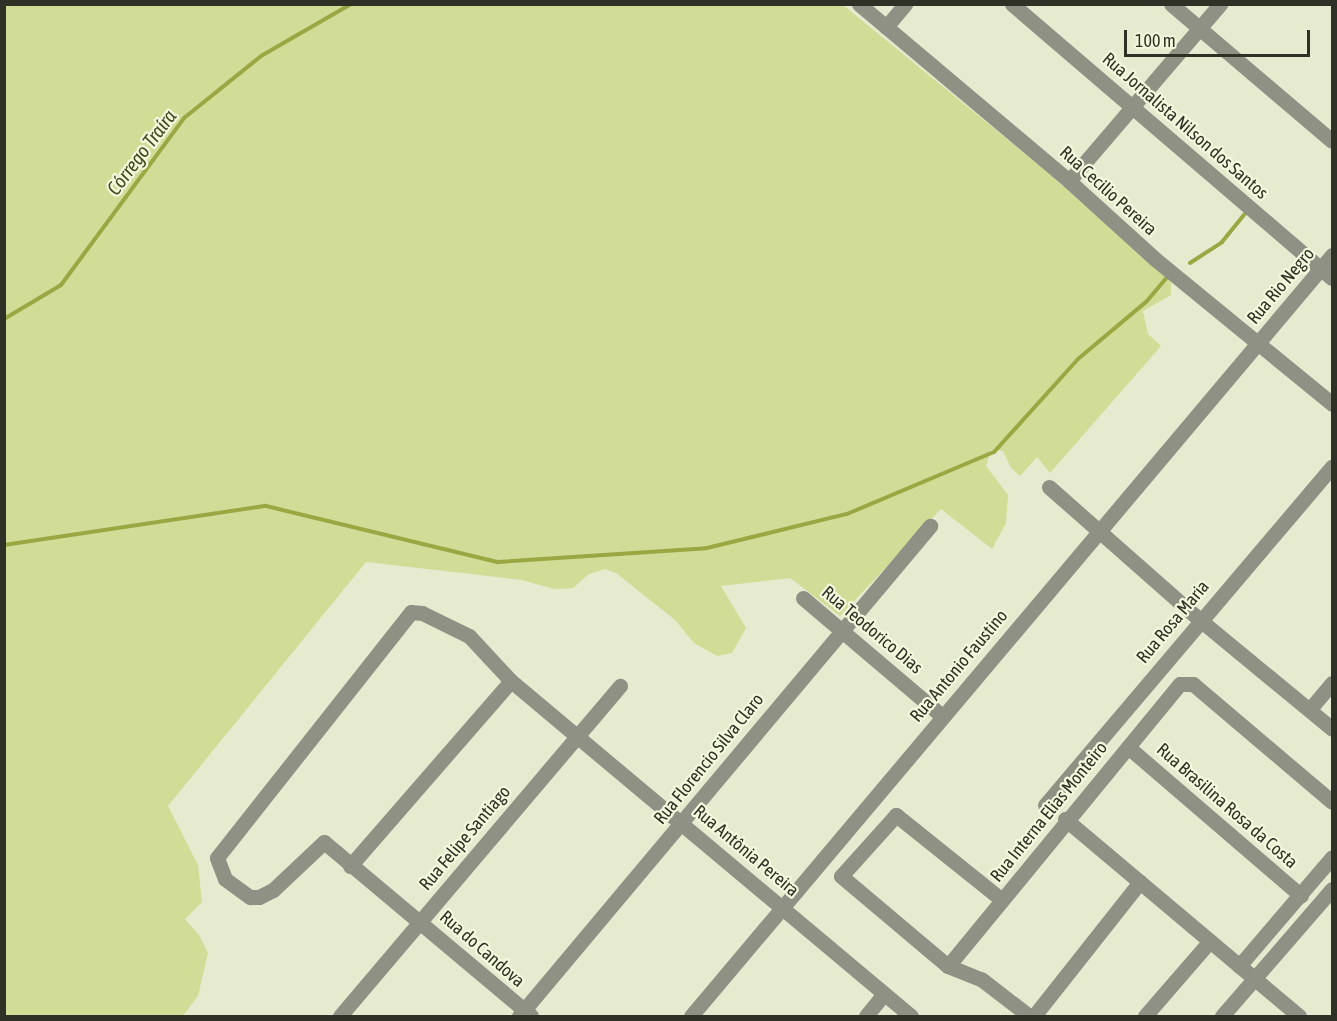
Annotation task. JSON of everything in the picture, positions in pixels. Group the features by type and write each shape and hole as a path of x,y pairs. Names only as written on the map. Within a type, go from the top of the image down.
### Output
{"street":[{"name":"Rua Cecilio Pereira","path":"859,4 1069,181 1155,260 1332,404"},
{"path":"886,27 905,4"},
{"name":"Rua Jornalista Nilson dos Santos","path":"1012,4 1327,273"},
{"path":"1171,4 1332,141"},
{"path":"1069,181 1220,4"},
{"name":"Rua Rio Negro","path":"1258,342 1327,273 1332,255"},
{"name":"Rua Antonio Faustino","path":"691,1017 1258,342"},
{"name":"Rua Rosa Maria","path":"1045,804 1332,466"},
{"path":"1049,487 1200,620 1332,729"},
{"name":"Rua Florencio Silva Claro","path":"524,1015 842,628 930,526"},
{"name":"Rua Teodorico Dias","path":"803,598 842,628 942,716"},
{"name":"Rua Antônia Pereira","path":"324,842 273,890 259,897 250,897 219,869 217,858 411,612 422,613 468,636 511,681 784,907 911,1017"},
{"path":"350,867 511,681"},
{"path":"1310,709 1332,683"},
{"name":"Rua Interna Elias Monteiro","path":"948,966 1065,819 1180,684 1193,684 1332,802"},
{"name":"Rua Felipe Santiago","path":"340,1017 620,686"},
{"name":"Rua Brasilina Rosa da Costa","path":"1128,747 1302,896"},
{"path":"1002,900 896,815 843,871 843,880 948,966 981,979 1029,1017"},
{"path":"1065,819 1299,1017"},
{"name":"Rua do Candova","path":"324,842 350,867 420,921 524,1015"},
{"path":"1239,966 1302,896 1332,857"},
{"path":"1034,1017 1140,882"},
{"path":"1222,1017 1332,889"},
{"path":"1145,1017 1210,941"},
{"path":"866,1017 884,994"}],"green space":[{"path":"5,5 843,5 1046,171 1171,282 1171,295 1143,311 1148,334 1161,346 1050,473 1037,457 1020,476 1011,468 1003,451 991,450 986,466 1008,495 1006,523 992,549 941,509 840,616 790,578 721,586 746,628 732,653 717,656 694,643 675,620 616,573 605,569 589,574 573,588 554,589 522,580 366,562 168,806 198,865 202,902 185,919 199,935 208,953 198,996 183,1016 5,1016"}],"waterway":[{"name":"Córrego Traíra","path":"4,319 61,285 184,118 261,56 351,4"},
{"path":"1190,263 1222,242 1245,214"},
{"path":"4,545 266,506 498,562 707,548 847,514 994,452 1078,359 1147,301 1167,277"}]}
